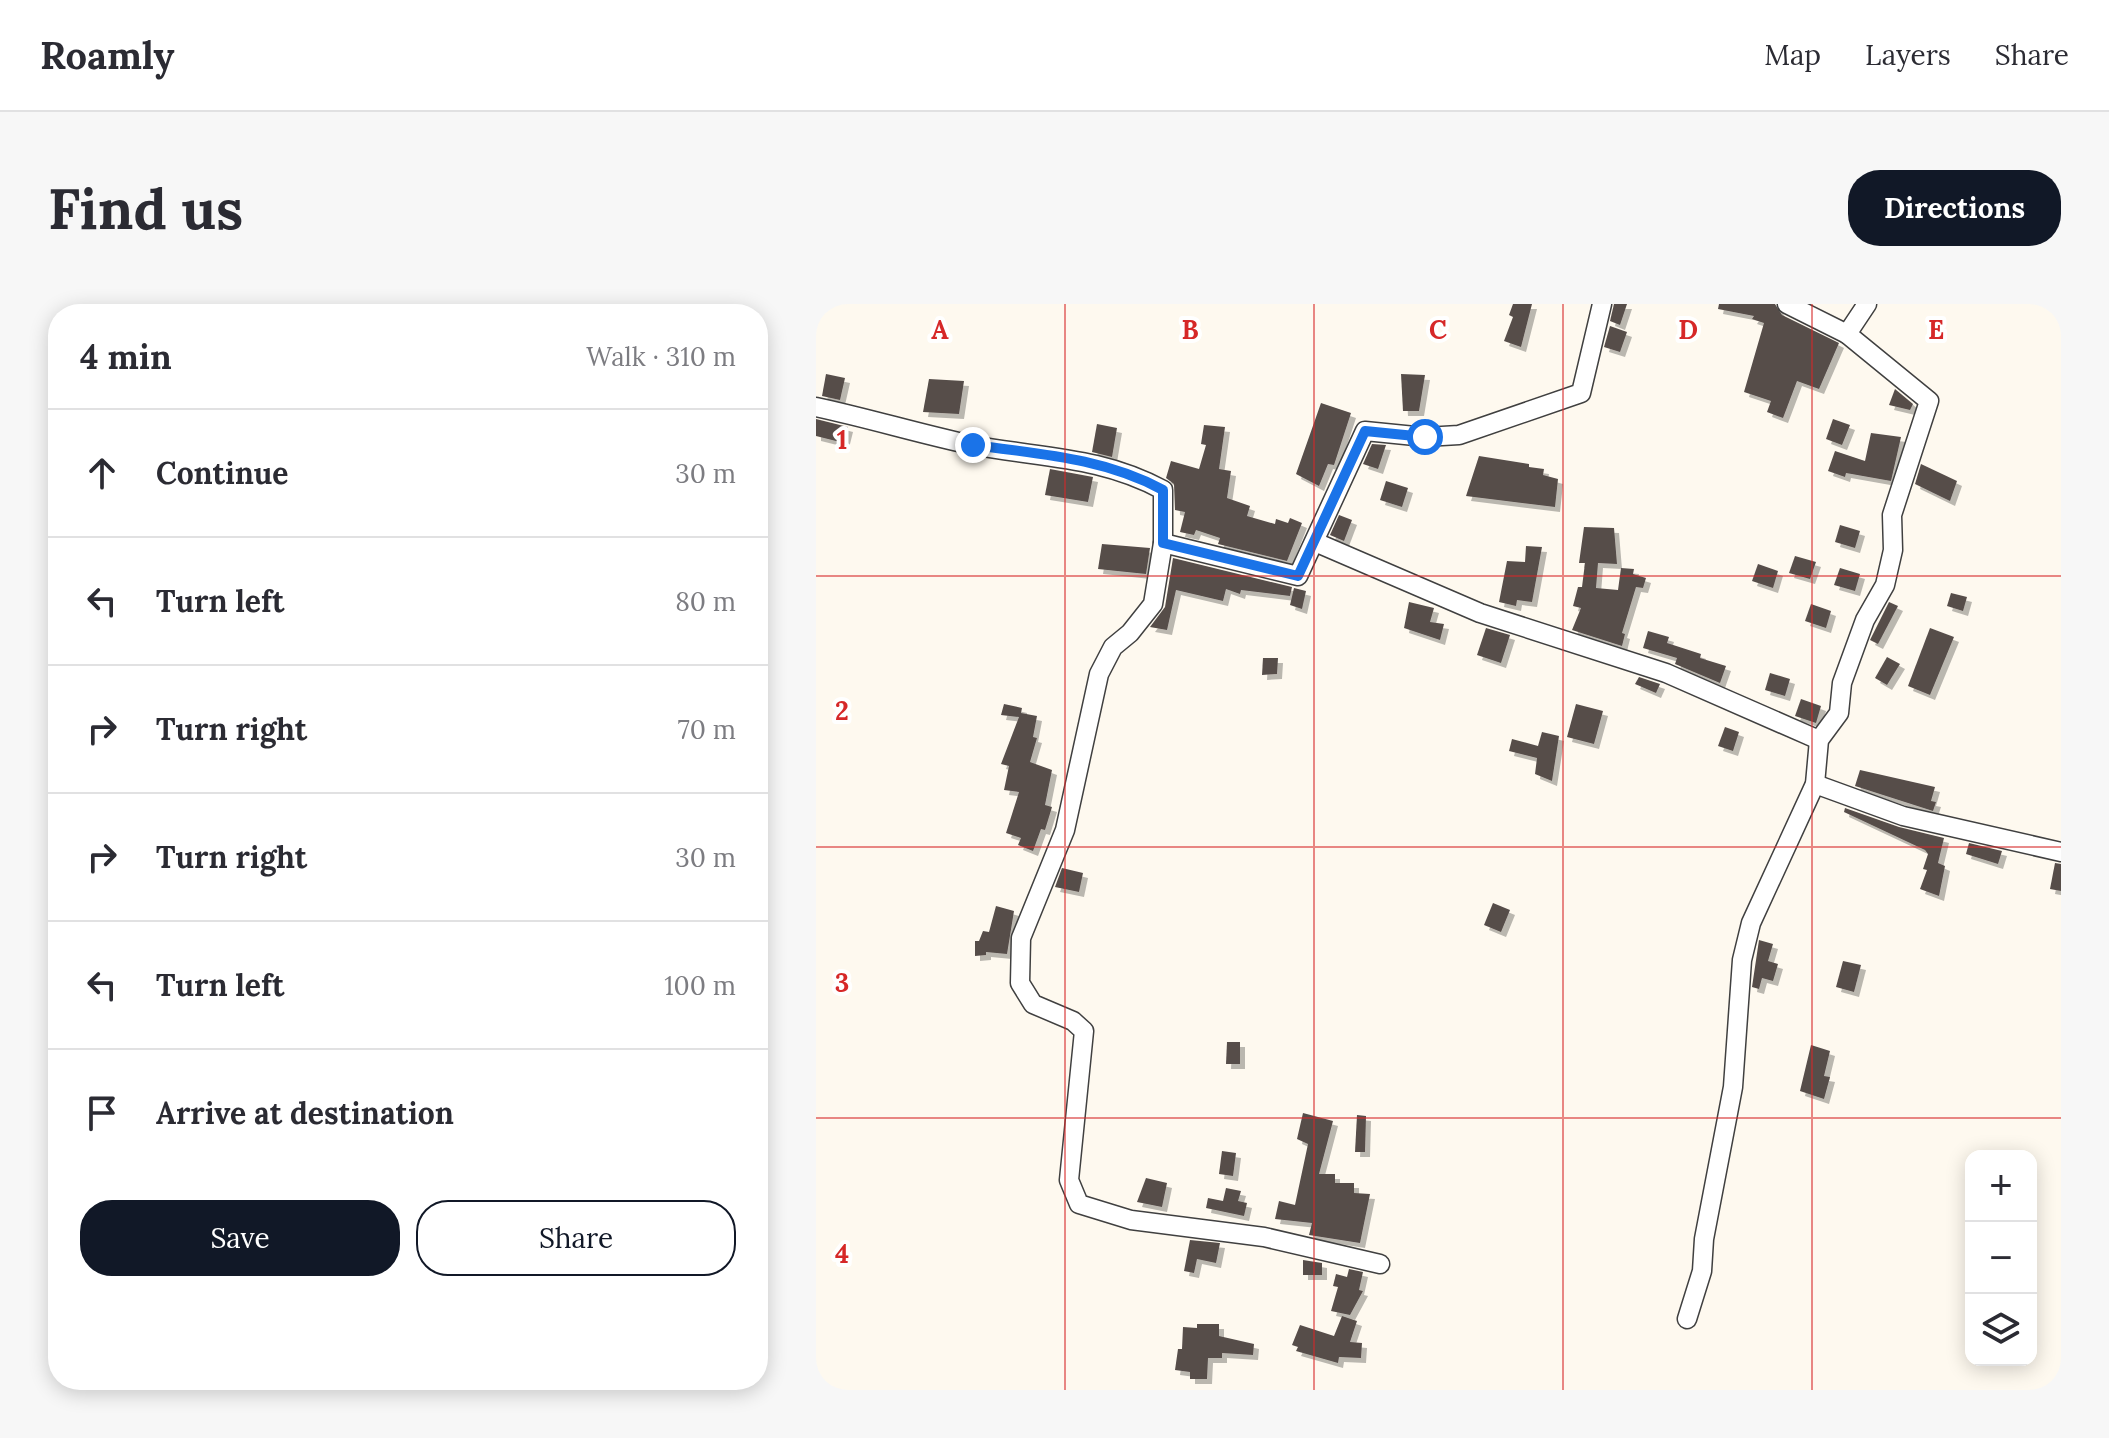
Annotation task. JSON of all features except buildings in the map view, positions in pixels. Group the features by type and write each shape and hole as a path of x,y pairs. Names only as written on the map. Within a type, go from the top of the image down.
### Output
{"street":[{"path":"1163,543 1298,576 1365,431 1425,437 1459,435 1581,393 1602,304"},
{"path":"1687,1319 1702,1271 1704,1239 1726,1129 1742,960 1751,923 1815,784 1819,740 1839,713 1842,683 1865,620 1885,585 1893,550 1892,515 1929,401 1847,334 1787,304"},
{"path":"1847,334 1867,304"},
{"path":"816,407 973,445 1078,459 1131,473 1163,490 1163,543 1153,604 1130,633 1113,647 1099,674 1065,830 1021,938 1020,983 1033,1004 1073,1021 1084,1031 1069,1180 1079,1204 1131,1220 1264,1237 1380,1264"},
{"path":"1315,542 1480,613 1666,673 1819,740"},
{"path":"1815,784 1903,816 2061,852"}],"route":[{"path":"973,445 1078,459 1131,473 1163,490 1163,543 1298,576 1365,431 1425,437"}]}
